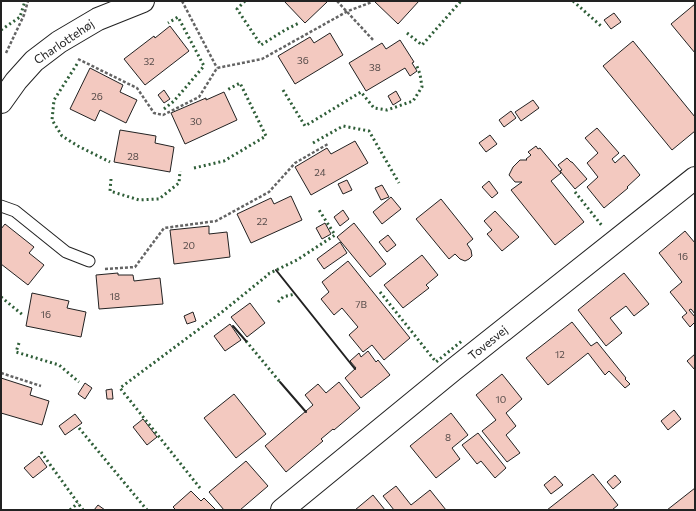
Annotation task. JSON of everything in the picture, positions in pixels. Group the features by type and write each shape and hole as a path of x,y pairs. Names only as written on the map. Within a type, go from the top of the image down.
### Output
{"street":[{"name":"Charlottehøj","path":"1,102 16,81 34,61 59,42 98,19 144,1"},
{"name":"Tovesvej","path":"282,510 447,375 695,178"}],"lane":[{"path":"1,206 15,211 66,252 89,261"}],"path":[{"path":"4,58 24,15 28,1"},
{"path":"182,1 217,68"},
{"path":"337,1 348,11 374,42"},
{"path":"59,42 68,55 137,88 154,113 163,115 199,97 217,68 262,59 348,11 372,2"},
{"path":"89,261 93,270 135,267 164,228 216,221 269,192 295,163 328,144"},
{"path":"1,372 41,386"}],"building":[{"path":"284,1 325,1 327,2 305,23"},
{"path":"374,1 419,1 398,24"},
{"path":"695,4 695,53 671,24"},
{"path":"614,13 621,22 611,29 604,20"},
{"path":"170,26 189,51 145,85 124,59 154,36 155,38"},
{"path":"330,33 343,55 295,84 278,56 310,37 314,43"},
{"path":"400,40 414,62 412,63 417,71 410,76 405,68 366,91 349,63 382,43 386,49"},
{"path":"633,41 695,117 695,131 672,150 603,66"},
{"path":"90,68 123,85 120,92 137,100 126,123 100,110 95,121 70,109"},
{"path":"164,90 170,99 164,103 158,95"},
{"path":"396,91 401,100 393,105 388,96"},
{"path":"224,92 237,120 185,144 171,113"},
{"path":"533,100 539,108 521,121 515,112"},
{"path":"511,111 516,118 504,127 499,120"},
{"path":"597,128 619,153 612,159 615,163 624,155 640,175 627,187 628,188 604,208 587,187 598,177 587,163 598,153 585,138"},
{"path":"120,130 156,136 155,143 174,147 170,172 114,162"},
{"path":"490,135 497,144 486,152 479,143"},
{"path":"355,141 368,163 311,195 295,167 327,148 331,154"},
{"path":"536,146 538,149 540,148 561,173 551,181 584,222 555,245 511,190 522,182 515,182 509,175 513,167 520,160 527,160 526,159 531,155 528,152"},
{"path":"567,158 587,179 575,189 560,171 562,170 558,165"},
{"path":"347,180 352,190 343,194 338,184"},
{"path":"489,181 498,193 492,198 482,187"},
{"path":"382,185 389,197 381,200 375,188"},
{"path":"291,196 302,220 251,243 237,214 271,198 274,204"},
{"path":"391,197 401,209 382,224 373,212"},
{"path":"441,199 473,239 467,244 471,250 472,256 465,261 460,259 455,254 449,259 416,219"},
{"path":"343,210 349,219 340,226 334,217"},
{"path":"495,211 519,237 502,251 487,234 492,230 484,221"},
{"path":"325,223 331,234 322,239 316,228"},
{"path":"354,223 386,264 370,277 337,237"},
{"path":"5,224 34,247 29,253 44,265 28,285 1,264 1,229"},
{"path":"209,226 209,234 227,232 230,257 174,264 170,230"},
{"path":"685,231 695,243 695,314 691,309 689,310 695,317 695,322 690,327 682,317 687,313 670,292 682,282 659,253"},
{"path":"388,235 396,245 387,252 379,242"},
{"path":"340,242 347,253 324,269 317,259"},
{"path":"422,255 438,275 426,285 429,288 403,308 384,285"},
{"path":"348,261 410,338 384,360 372,345 363,352 349,335 358,327 342,308 334,315 321,299 329,292 322,282"},
{"path":"118,273 118,275 133,275 134,281 160,278 163,304 99,309 96,275"},
{"path":"624,273 649,304 634,316 626,306 610,318 622,333 606,346 578,310"},
{"path":"32,293 69,301 67,308 86,312 81,337 26,326"},
{"path":"250,303 265,323 247,337 231,317"},
{"path":"193,312 196,321 187,324 184,316"},
{"path":"572,322 591,346 597,342 630,384 625,388 609,371 605,375 588,353 548,385 526,358"},
{"path":"230,324 241,340 225,351 214,336"},
{"path":"368,351 376,362 378,360 390,375 361,398 345,378 356,368 350,361 359,353 361,357"},
{"path":"695,354 695,370 687,361"},
{"path":"502,374 522,399 506,413 516,426 506,435 520,453 507,462 482,431 496,420 476,395"},
{"path":"1,378 32,388 30,395 49,401 42,425 1,413"},
{"path":"339,382 360,408 321,439 323,441 286,472 265,446 313,405 305,395 318,384 326,393"},
{"path":"85,383 92,388 85,399 78,394"},
{"path":"112,389 113,399 107,399 106,390"},
{"path":"234,394 266,434 236,458 204,418"},
{"path":"674,410 681,419 668,430 661,421"},
{"path":"451,413 468,435 452,448 460,459 436,478 410,446"},
{"path":"75,414 82,423 65,435 59,426"},
{"path":"143,419 157,437 147,445 133,427"},
{"path":"478,433 506,468 495,478 481,461 477,464 462,445"},
{"path":"39,456 47,467 33,478 24,468"},
{"path":"246,461 268,486 240,510 224,510 209,492"},
{"path":"593,474 618,505 612,510 547,510"},
{"path":"615,475 621,482 613,489 607,482"},
{"path":"555,476 563,485 551,494 544,485"},
{"path":"396,486 411,505 430,490 446,510 394,510 383,496"},
{"path":"695,488 695,510 667,510"},
{"path":"191,491 201,501 204,498 216,510 176,510 173,507"},
{"path":"373,495 385,510 355,510"},
{"path":"98,505 105,510 94,510"}],"hedge":[{"path":"1,30 20,17 25,1"},
{"path":"245,1 237,9 261,45 299,23"},
{"path":"407,33 422,45 461,1"},
{"path":"573,1 601,26"},
{"path":"164,109 174,101 204,66 178,17 168,23"},
{"path":"77,64 54,100 52,120 62,136 110,162"},
{"path":"283,90 305,126 361,92 374,108 387,110 413,101 422,87 420,74 416,64"},
{"path":"194,168 224,161 266,136 240,83 227,90"},
{"path":"313,143 343,126 369,131 399,183"},
{"path":"111,179 110,191 139,200 159,199 179,183 180,171"},
{"path":"575,192 603,227"},
{"path":"268,274 297,260 335,235 319,210"},
{"path":"200,488 120,388 222,312 269,274"},
{"path":"380,292 436,362 463,340"},
{"path":"278,302 283,297 295,294"},
{"path":"1,297 24,316"},
{"path":"246,341 280,382"},
{"path":"19,343 16,352 59,365 79,382"},
{"path":"79,428 147,510"},
{"path":"41,452 83,510"},
{"path":"70,510 78,503"}],"wall":[{"path":"276,270 355,369"},
{"path":"233,326 246,341"},
{"path":"280,382 306,412"}]}
